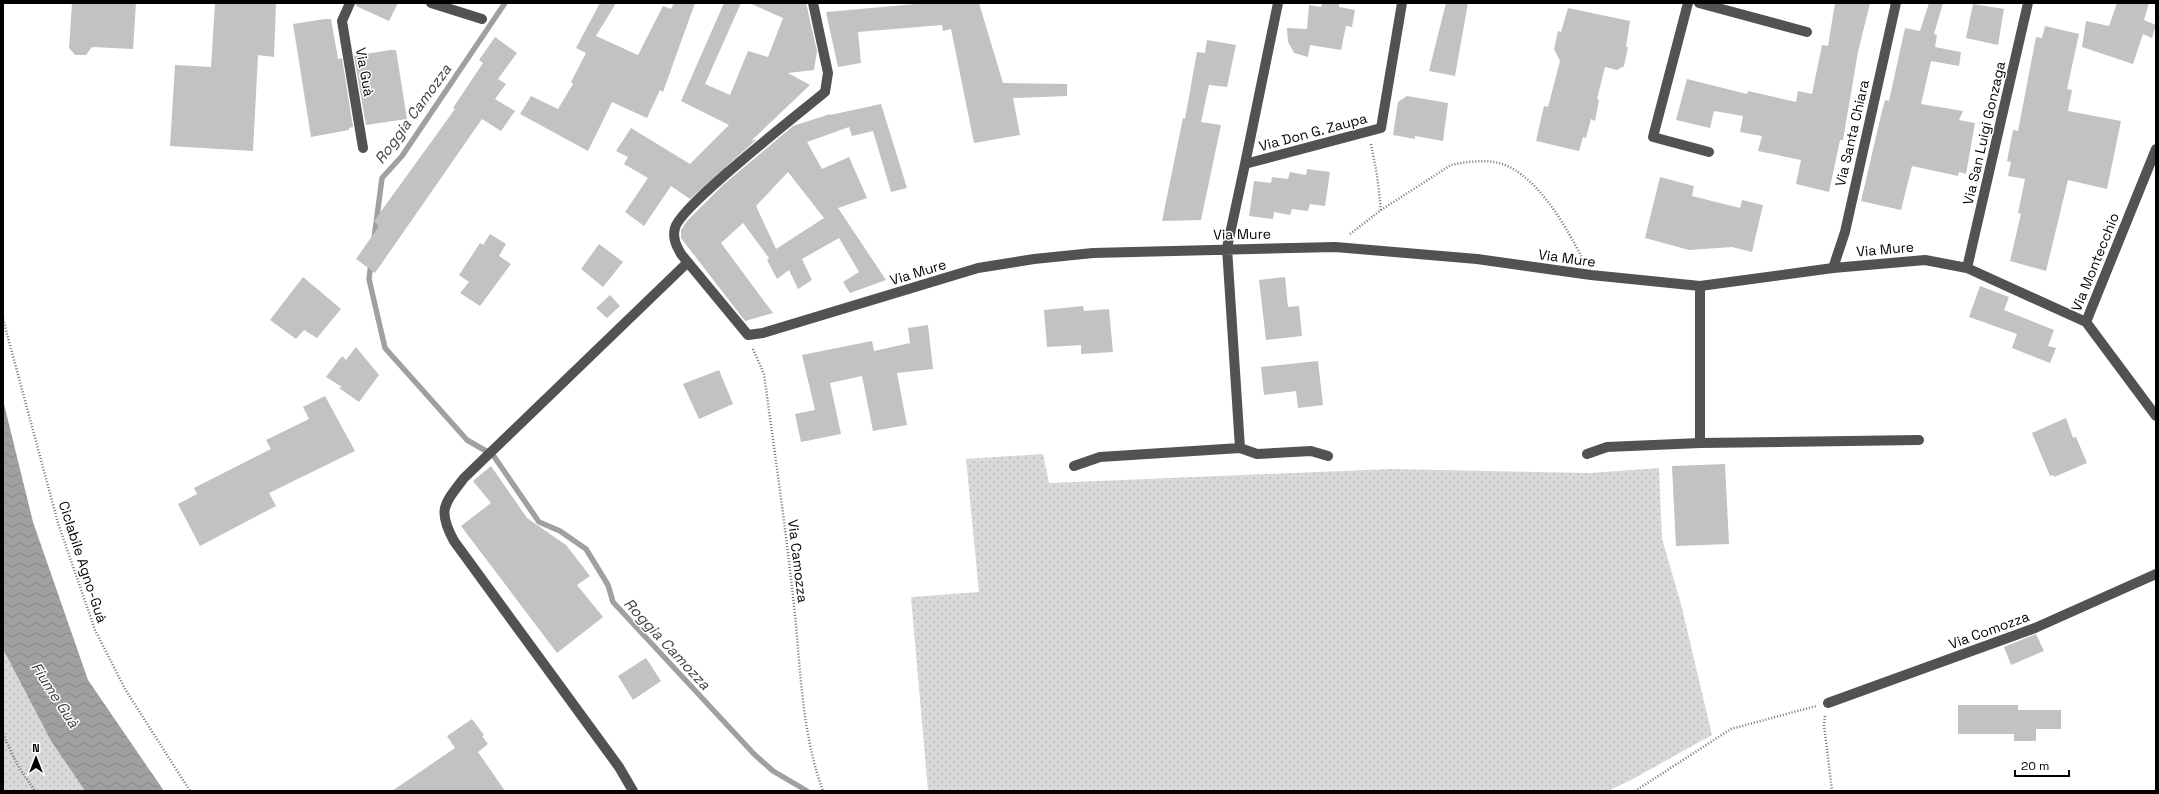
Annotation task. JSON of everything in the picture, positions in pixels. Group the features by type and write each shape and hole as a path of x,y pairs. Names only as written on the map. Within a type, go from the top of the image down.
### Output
{"street":[{"name":"Via Guà","path":"350,3 342,21 363,148"},
{"path":"431,3 482,19"},
{"path":"748,335 687,263 675,242 674,228 685,212 746,158 825,92 828,73 813,3"},
{"name":"Via Don G. Zaupa","path":"1240,448 1227,248 1278,3"},
{"name":"Via Don G. Zaupa","path":"1245,164 1381,128 1402,3"},
{"path":"1688,3 1653,136 1709,152"},
{"path":"1699,3 1807,32"},
{"name":"Via Santa Chiara","path":"1833,268 1844,232 1896,3"},
{"name":"Via San Luigi Gonzaga","path":"1967,268 2028,3"},
{"name":"Via Montecchio","path":"2156,149 2086,322 2156,416"},
{"name":"Via Mure","path":"748,335 763,333 978,268 1093,253 1227,248 1335,247 1477,260 1591,275 1700,286 1833,268 1925,260 1967,268 2086,322"},
{"path":"633,791 619,767 454,541 445,524 446,501 464,478 687,263"},
{"path":"1700,286 1700,443"},
{"path":"1587,454 1607,447 1700,443 1919,440"},
{"path":"1074,466 1100,456 1240,448 1257,454 1311,451 1328,456"},
{"name":"Via Comozza","path":"1828,703 2035,628 2156,574"}],"path":[{"path":"1369,132 1377,175 1381,210"},
{"path":"1335,247 1381,210 1451,165 1464,162 1494,162 1506,166 1525,178 1549,203 1571,235 1591,275"},
{"name":"Ciclabile Agno-Guà","path":"3,319 58,523 95,630 125,689 190,791"},
{"name":"Via Camozza","path":"748,335 764,374 794,598 801,696 813,763 823,791"},
{"path":"1635,791 1731,729 1828,703 1824,725 1832,791"},
{"path":"3,734 17,764 35,791"}],"shaded area":[{"path":"1043,454 1049,483 1391,469 1590,473 1659,468 1662,539 1681,604 1712,735 1631,780 1608,791 928,791 911,597 979,592 966,459"},
{"path":"3,649 51,741 85,791 3,791"}],"water":[{"name":"Fiume Guà","path":"3,400 33,522 88,680 164,791 85,791 51,741 3,649"}],"building":[{"path":"72,3 136,3 133,49 92,47 86,55 75,55 69,48"},
{"path":"215,3 276,3 274,57 258,55 253,151 170,146 175,65 211,67"},
{"path":"356,3 398,3 389,21 356,6"},
{"path":"600,3 616,3 596,36 638,55 663,6 671,9 674,3 695,3 663,92 660,90 647,118 612,102 588,151 520,114 531,96 558,109 573,84 571,82 586,53 576,48"},
{"path":"724,3 741,3 705,84 730,95 748,51 768,57 783,18 749,3 806,3 817,51 814,70 788,73 810,85 751,141 757,139 690,199 671,186 644,226 625,212 648,178 624,164 628,157 616,151 631,128 690,164 729,125 681,101"},
{"path":"927,3 979,3 1003,83 1067,84 1067,96 1013,98 1020,135 974,143 951,29 943,31 942,25 858,32 861,63 838,67 826,12"},
{"path":"1322,3 1339,3 1339,7 1355,10 1352,27 1346,26 1341,50 1310,45 1308,57 1294,53 1288,42 1287,28 1307,29 1309,5 1321,7"},
{"path":"1446,3 1468,3 1455,76 1429,71"},
{"path":"1835,3 1870,3 1858,52 1843,140 1840,140 1829,192 1796,184 1801,160 1758,151 1762,136 1740,132 1743,116 1714,111 1710,128 1676,120 1687,79 1747,94 1748,91 1796,102 1798,91 1812,94 1822,45 1828,46"},
{"path":"1929,3 1943,3 1934,34 1937,35 1935,47 1961,52 1959,66 1931,61 1921,104 1963,111 1959,120 1975,123 1966,174 1959,172 1958,176 1912,166 1901,210 1861,201 1885,100 1889,101 1905,28 1920,31"},
{"path":"2117,3 2149,3 2144,20 2156,25 2152,38 2143,34 2133,64 2082,47 2086,21 2109,26"},
{"path":"1973,4 2004,9 1998,45 1966,38"},
{"path":"1568,8 1630,21 1626,47 1628,47 1624,66 1617,70 1605,67 1597,99 1599,100 1595,121 1591,119 1586,138 1583,137 1579,151 1536,141 1544,106 1548,107 1560,61 1554,49 1558,31 1561,32"},
{"path":"331,19 338,59 342,58 353,127 349,128 349,130 311,137 293,24"},
{"path":"2045,26 2079,34 2067,89 2072,90 2068,111 2121,121 2107,189 2068,180 2046,271 2010,261 2021,214 2018,213 2025,179 2008,176 2011,162 2007,161 2013,130 2018,131 2036,37 2042,38"},
{"path":"495,37 517,53 498,79 506,84 495,99 515,111 501,131 482,119 375,273 356,259 379,226 374,221 455,109 453,108 483,63 479,60"},
{"path":"1207,40 1236,45 1227,87 1209,85 1201,122 1221,125 1201,220 1162,221 1183,118 1185,119 1197,52 1205,53"},
{"path":"396,50 407,119 366,125 354,56"},
{"path":"1407,96 1448,103 1443,141 1415,136 1415,139 1393,135 1398,102"},
{"path":"881,104 907,188 891,192 873,131 852,136 849,127 807,142 822,169 849,157 867,198 838,208 886,280 850,293 843,282 859,272 839,238 802,259 812,280 798,289 789,270 777,279 767,260 769,258 743,223 721,243 773,313 745,321 681,238 681,230 687,221 723,185 793,126 830,115","holes":["788,172 824,218 776,249 756,206"]},
{"path":"1307,169 1330,172 1325,206 1310,204 1308,211 1292,209 1290,215 1274,212 1273,219 1249,216 1254,181 1271,183 1272,177 1288,179 1290,172 1306,175"},
{"path":"1660,177 1694,186 1692,196 1740,208 1742,200 1763,205 1752,252 1732,247 1689,250 1645,238"},
{"path":"490,234 506,244 499,256 511,264 480,306 460,293 469,282 459,275 480,243 483,245"},
{"path":"599,244 623,262 603,287 581,269"},
{"path":"303,277 341,309 317,338 304,330 296,339 270,320"},
{"path":"1285,277 1288,307 1299,306 1302,336 1266,340 1259,280"},
{"path":"1980,286 2009,297 2004,310 2054,330 2048,346 2056,348 2050,363 2012,348 2017,334 1969,317"},
{"path":"610,295 620,306 607,318 596,308"},
{"path":"1083,306 1084,311 1109,309 1113,352 1081,354 1081,345 1047,347 1044,310"},
{"path":"928,325 933,369 897,373 907,425 873,431 862,376 830,383 841,434 801,442 795,414 815,410 802,355 872,341 874,351 910,343 908,328"},
{"path":"356,347 379,375 359,402 339,388 342,387 326,377 342,356 346,360"},
{"path":"1318,361 1323,405 1298,408 1296,391 1264,395 1261,367"},
{"path":"719,370 733,404 699,419 683,384"},
{"path":"325,396 355,451 269,493 276,506 200,546 178,504 197,494 194,488 271,449 266,440 309,419 303,407"},
{"path":"2066,418 2073,438 2076,437 2087,463 2054,477 2053,475 2050,476 2032,433"},
{"path":"1725,464 1729,544 1676,546 1672,466"},
{"path":"491,466 527,518 566,545 590,576 577,585 603,617 557,653 461,526 491,503 473,481"},
{"path":"2036,634 2044,651 2011,665 2004,647"},
{"path":"646,658 661,681 633,700 618,676"},
{"path":"1958,705 2018,705 2018,710 2061,710 2061,729 2036,729 2036,741 2014,741 2014,734 1958,734"},
{"path":"472,719 484,735 482,736 488,744 478,752 505,791 392,791 455,748 447,736"}],"waterway":[{"name":"Roggia Camozza","path":"374,239 382,178 402,156 505,3"},
{"name":"Roggia Camozza","path":"371,263 369,279 385,348 467,440 493,455 539,522 560,531 586,549 608,585 613,602 754,754 773,771 807,791"}]}
